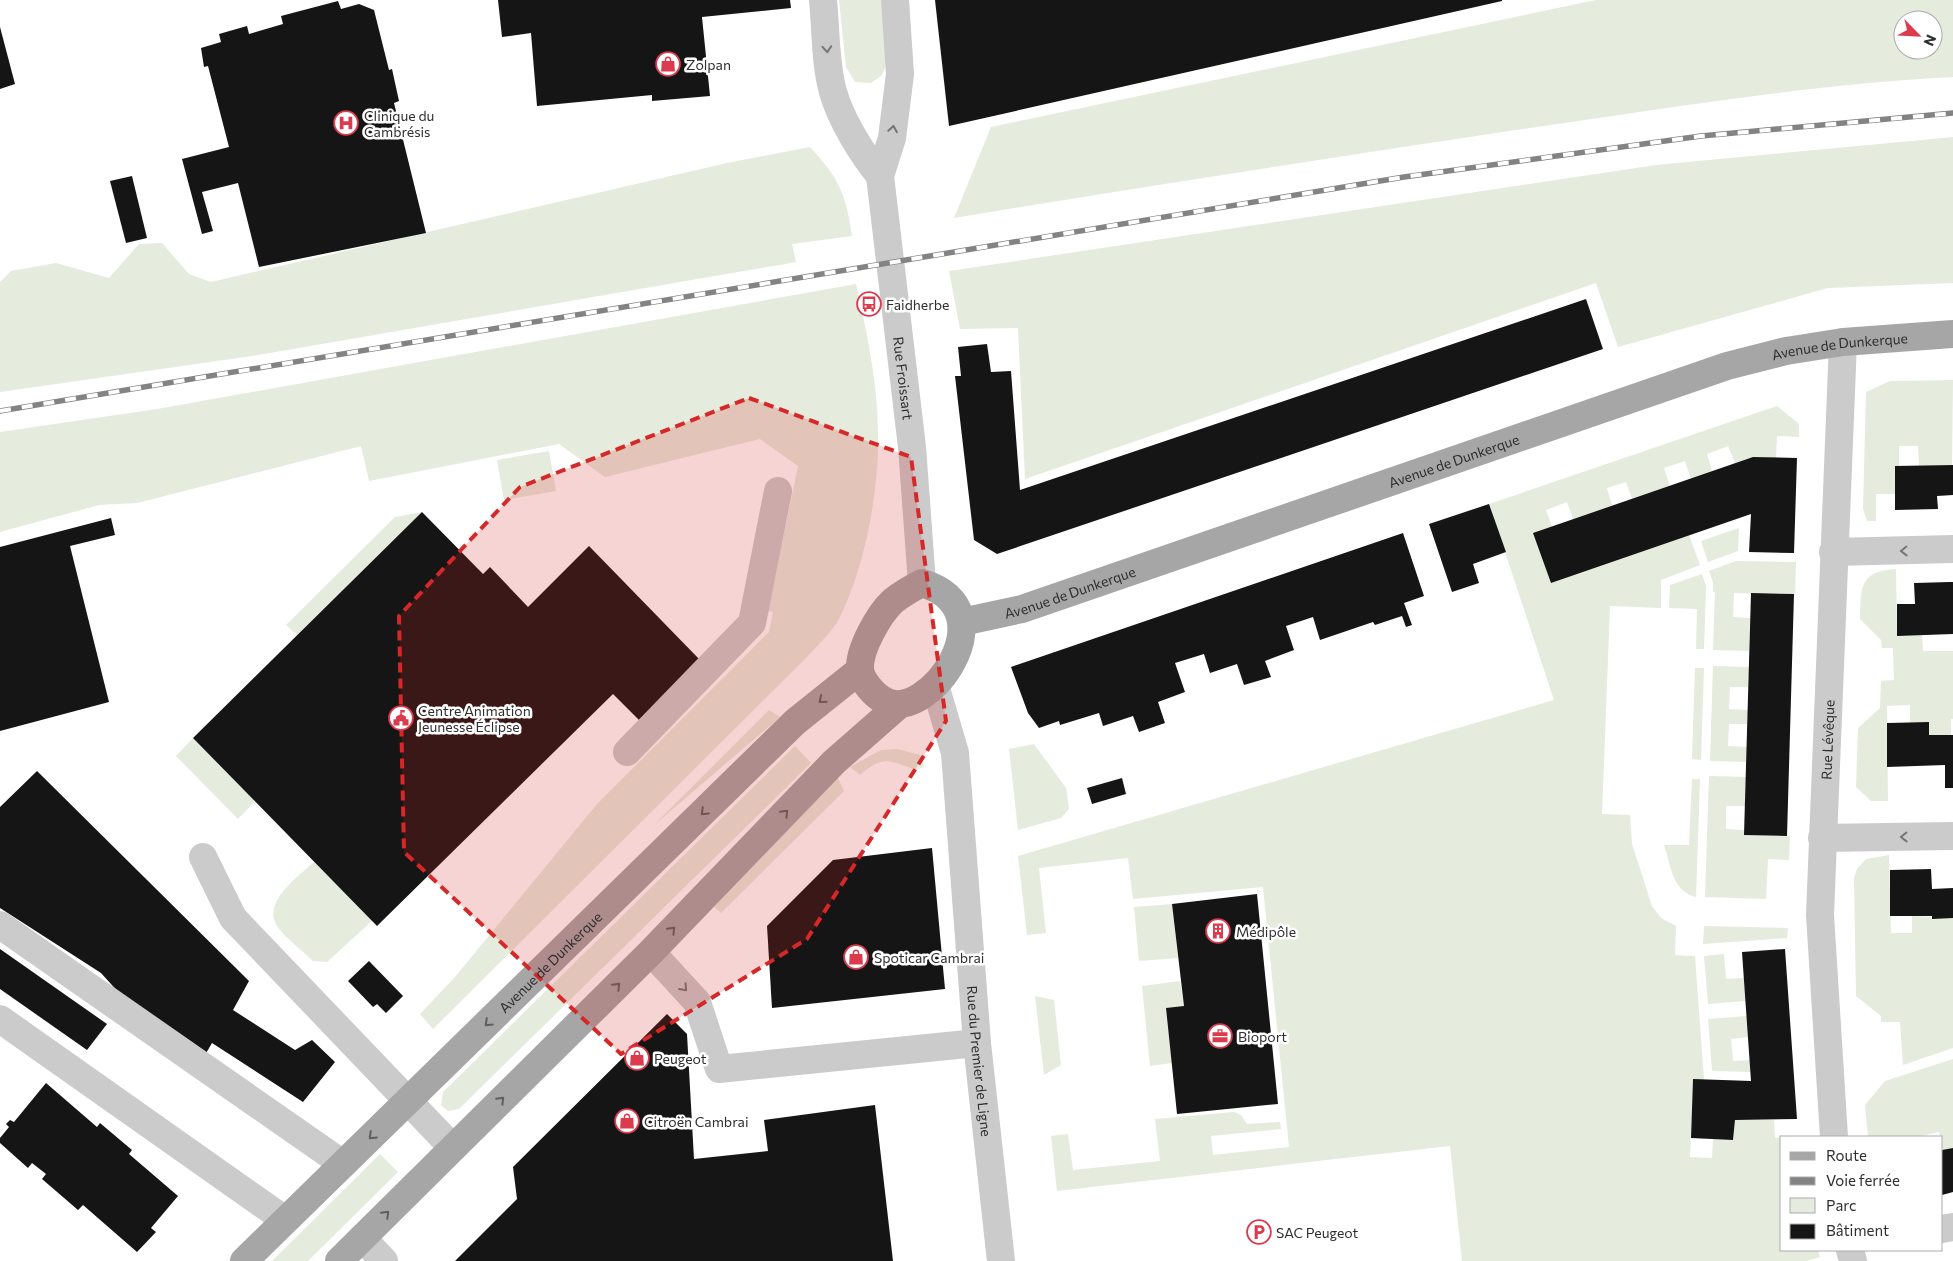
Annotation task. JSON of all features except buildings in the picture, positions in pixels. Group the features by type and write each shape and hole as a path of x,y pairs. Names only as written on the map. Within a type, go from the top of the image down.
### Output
{"main road":[{"name":"Avenue de Dunkerque","path":"962,622 1022,609 1727,366 1786,351 1843,342 1953,334"},
{"path":"339,1261 651,952 834,762 899,705 910,702 934,685 952,662 958,649 962,622 959,612 949,596 937,587 922,583 892,602 877,622 867,641 860,670 866,683 874,693 885,701 899,705"},
{"name":"Avenue de Dunkerque","path":"244,1261 795,722 860,670"}],"street":[{"path":"823,0 828,58 834,93 861,151 880,176"},
{"name":"Rue Froissart","path":"895,0 900,74 892,138 880,176 912,446 922,583"},
{"name":"Rue Lévêque","path":"1834,1136 1820,915 1833,552 1843,342"},
{"path":"627,752 752,623 778,491"},
{"path":"1833,552 1953,550"},
{"name":"Rue du Premier de Ligne","path":"934,685 955,753 977,1043 1001,1261"},
{"path":"1822,838 1953,836"},
{"path":"203,857 233,918 453,1148"},
{"path":"0,925 343,1164"},
{"path":"651,952 697,1002 719,1069 977,1043"},
{"path":"0,1019 285,1220"},
{"path":"362,1238 384,1261"}],"highlighted area":[{"path":"749,398 911,457 946,721 807,939 621,1054 404,852 399,616 520,487"}],"green space":[{"path":"839,0 882,0 887,64 881,76 871,83 855,82 846,67"},
{"path":"1596,0 1953,0 1953,77 1847,85 1688,105 1242,172 954,218 991,127"},
{"path":"1953,137 1953,283 1828,288 1618,347 1596,283 1025,479 1018,328 960,329 949,271 1656,165"},
{"path":"810,147 828,168 840,187 847,209 852,236 792,244 796,262 252,356 0,392 0,282 11,271 56,263 109,278 139,244 162,243 189,274 211,282 727,163"},
{"path":"856,284 874,377 878,415 878,456 869,529 856,576 839,619 828,635 805,659 433,1029 420,1014 455,977 597,804 769,632 773,612 768,611 798,466 760,439 605,477 559,444 369,481 361,446 137,503 99,505 0,532 0,432 157,409"},
{"path":"1953,380 1952,465 1919,466 1918,446 1899,446 1899,466 1895,466 1895,494 1876,494 1876,521 1867,521 1863,509 1866,392 1890,381"},
{"path":"1777,406 1799,424 1799,437 1777,436 1776,458 1753,457 1735,463 1728,446 1707,454 1712,471 1691,479 1685,461 1664,468 1670,486 1632,499 1626,482 1607,488 1612,506 1573,519 1567,502 1546,510 1552,527 1534,533 1551,583 1689,535 1700,565 1661,580 1661,608 1610,606 1602,814 1630,815 1632,844 1652,906 1661,918 1676,926 1675,955 1695,956 1704,1080 1693,1080 1690,1157 1712,1158 1713,1139 1733,1140 1735,1120 1774,1120 1775,1138 1780,1137 1780,1251 1818,1251 1820,1257 1806,1261 1462,1261 1450,1146 1057,1191 1051,1136 1068,1134 1073,1170 1160,1161 1155,1119 1234,1112 1241,1115 1247,1124 1280,1122 1281,1129 1211,1136 1213,1155 1289,1147 1263,887 1133,899 1128,858 1039,868 1046,933 1027,935 1018,856 1554,700 1489,504"},
{"path":"549,451 556,491 504,500 497,460"},
{"path":"422,512 297,635 286,625 395,517"},
{"path":"1739,528 1738,551 1708,562 1701,541"},
{"path":"1736,561 1796,562 1795,595 1734,593 1733,617 1750,618 1749,651 1713,650 1715,592 1713,592 1713,582 1709,571"},
{"path":"1896,569 1897,635 1922,635 1923,651 1953,651 1953,719 1951,719 1951,735 1929,735 1928,722 1910,723 1910,705 1887,706 1888,801 1871,801 1856,787 1858,728 1880,708 1881,681 1894,680 1893,648 1882,648 1881,640 1860,619 1861,598 1864,583 1875,573"},
{"path":"1702,574 1706,586 1704,649 1696,649 1697,609 1669,608 1670,585"},
{"path":"1713,666 1749,667 1748,687 1730,687 1729,709 1748,710 1747,724 1729,724 1728,746 1747,747 1746,762 1710,761"},
{"path":"1695,668 1704,668 1701,760 1692,759"},
{"path":"769,710 780,717 653,826"},
{"path":"193,738 255,801 238,819 176,756"},
{"path":"1034,744 1066,788 1069,809 1061,818 1018,830 1009,749"},
{"path":"795,746 811,763 459,1109 448,1111 441,1105 443,1092"},
{"path":"897,749 920,755 924,767 917,770 887,761 875,764 860,775 850,767 881,750"},
{"path":"837,776 844,791 721,913 714,907 720,896"},
{"path":"1709,776 1746,777 1745,806 1726,806 1726,829 1744,830 1744,835 1790,836 1789,860 1768,859 1766,899 1705,897"},
{"path":"1692,779 1700,779 1696,897 1688,894 1677,883 1664,845 1689,845"},
{"path":"1889,855 1891,933 1912,933 1912,916 1953,918 1953,1048 1903,1065 1900,1022 1881,1022 1881,1016 1856,996 1854,878 1857,869 1866,859"},
{"path":"314,862 373,920 327,962 313,961 283,933 276,924 273,915 274,906 285,889"},
{"path":"1172,904 1178,958 1139,961 1134,907"},
{"path":"1704,926 1788,928 1787,938 1703,944"},
{"path":"1724,954 1726,979 1744,978 1746,1001 1708,1004 1704,956"},
{"path":"1180,981 1184,1006 1166,1009 1172,1063 1150,1066 1142,986"},
{"path":"1035,996 1054,1000 1061,1065 1044,1075"},
{"path":"1747,1016 1749,1037 1731,1039 1733,1061 1750,1060 1751,1072 1712,1071 1708,1019"},
{"path":"1953,1059 1953,1148 1943,1150 1943,1136 1940,1136 1939,1132 1921,1136 1868,1136 1865,1105 1885,1081"},
{"path":"380,1154 398,1172 308,1261 272,1261"}],"railway":[{"path":"0,411 1404,177 1701,136 1953,113"}],"place":[{"name":"Zolpan","path":"668,64"},
{"name":"Clinique du Cambrésis","path":"346,123"},
{"name":"Faidherbe","path":"869,304"},
{"name":"Centre Animation Jeunesse Éclipse","path":"401,718"},
{"name":"Médipôle","path":"1218,931"},
{"name":"Spoticar Cambrai","path":"856,957"},
{"name":"Bioport","path":"1220,1036"},
{"name":"Peugeot","path":"637,1058"},
{"name":"Citroën Cambrai","path":"627,1121"},
{"name":"SAC Peugeot","path":"1259,1232"}]}
